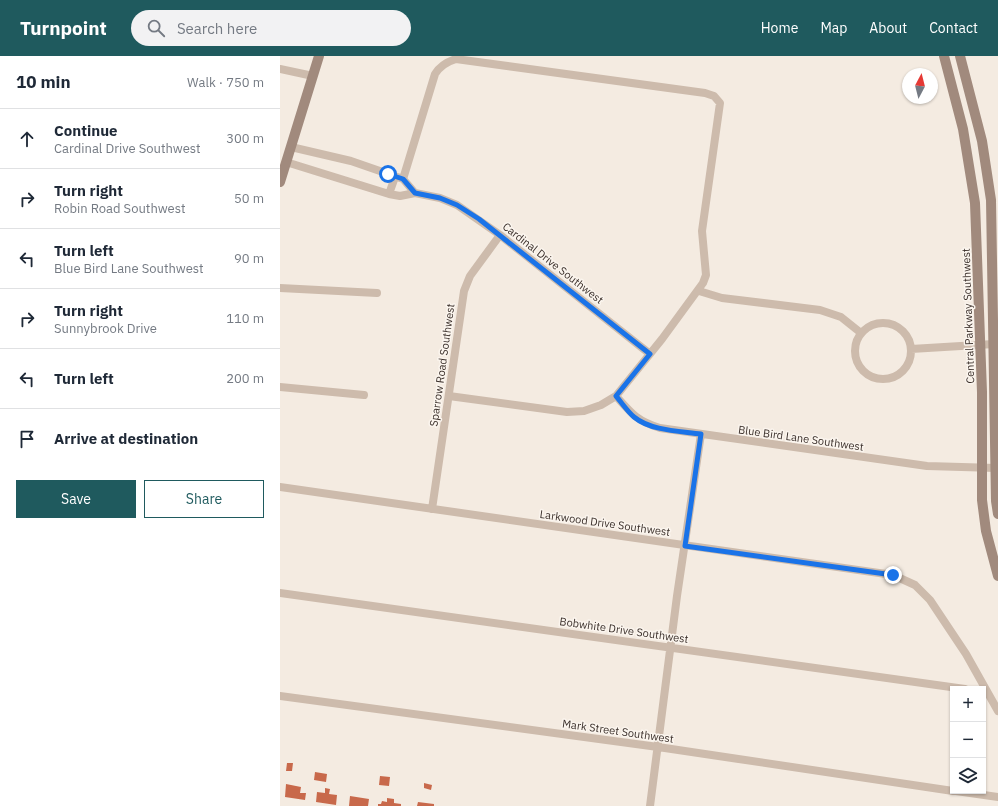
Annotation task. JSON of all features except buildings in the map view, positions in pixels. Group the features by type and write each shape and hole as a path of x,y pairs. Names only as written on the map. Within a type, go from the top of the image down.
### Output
{"street":[{"path":"280,182 319,56"},
{"name":"Central Parkway Southwest","path":"944,56 962,123 971,173 977,244 981,345 981,468 985,524 998,576"},
{"path":"960,56 982,141 991,200 998,514"},
{"path":"389,194 399,178 434,74 443,64 456,59 705,93 714,96 720,103 720,112 702,231 706,275 699,291 616,396 601,405 584,411 567,412 450,396"},
{"path":"280,69 313,76"},
{"path":"291,147 351,161 399,178 415,193"},
{"name":"Cardinal Drive Southwest","path":"286,162 389,194 400,196 415,193 440,198 457,205 500,235 650,354"},
{"name":"Sparrow Road Southwest","path":"432,508 450,396 457,333 467,282 476,266 500,235"},
{"path":"280,288 377,293"},
{"path":"699,291 722,298 820,310 841,318 861,333"},
{"path":"875,324 892,324 906,334 911,349 910,360 905,368 898,375 888,378 879,378 866,372 857,361 855,351 856,342 861,333 875,324"},
{"path":"911,349 994,344"},
{"path":"280,388 364,395"},
{"name":"Blue Bird Lane Southwest","path":"616,396 634,417 642,422 660,428 927,466 996,468"},
{"path":"650,806 701,434"},
{"name":"Larkwood Drive Southwest","path":"280,487 893,575 909,582 922,591 966,654 982,686"},
{"name":"Bobwhite Drive Southwest","path":"280,593 950,687"},
{"path":"986,693 998,711"},
{"name":"Mark Street Southwest","path":"280,696 658,747 950,790"},
{"name":"Mark Street Southwest","path":"976,794 998,797"}],"route":[{"path":"388,174 403,179 415,193 440,198 457,205 479,219 650,354 616,396 634,417 642,422 660,428 701,434 685,546 893,575"}]}
